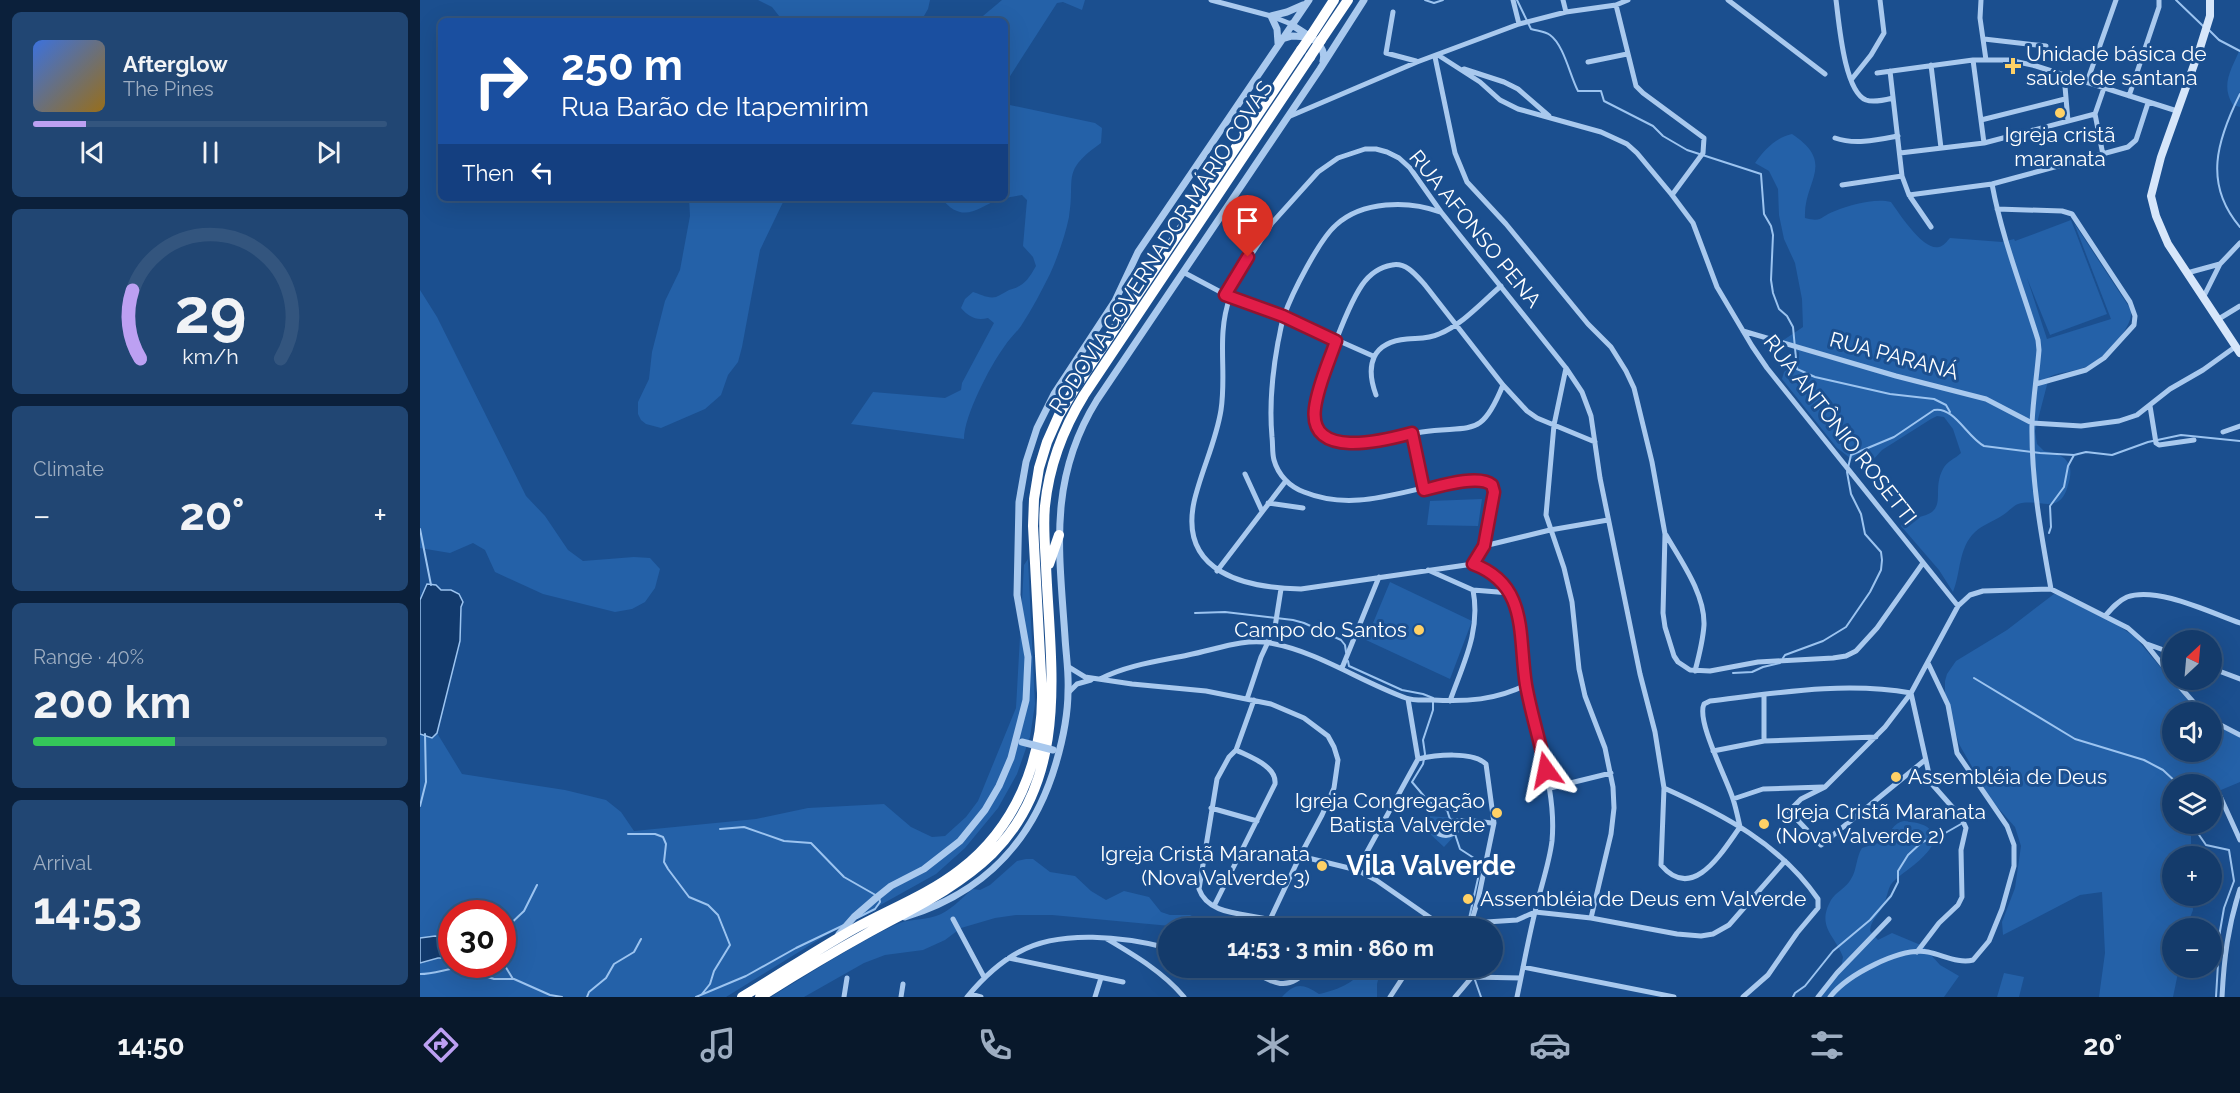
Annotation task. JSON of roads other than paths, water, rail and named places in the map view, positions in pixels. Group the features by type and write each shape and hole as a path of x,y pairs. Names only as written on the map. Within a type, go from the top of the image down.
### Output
{"highway":[{"name":"RODOVIA GOVERNADOR MÁRIO COVAS","path":"760,997 970,873 993,853 1011,831 1032,795 1045,755 1052,713 1044,518 1047,492 1056,454 1071,418 1090,386 1305,54 1334,0"},
{"name":"RODOVIA GOVERNADOR MÁRIO COVAS","path":"1314,37 1348,0"},
{"name":"RODOVIA GOVERNADOR MÁRIO COVAS","path":"742,997 831,943 934,887 961,869 994,837 1021,795 1035,759 1042,720 1033,513 1037,478 1047,442 1075,388 1305,54"},
{"path":"1046,573 1059,535"}],"main road":[{"path":"2210,0 2210,16 2154,178 2151,196 2156,216 2168,244 2238,350"}],"street":[{"path":"1211,0 1271,16 1314,37 1324,50 1320,69"},
{"path":"888,922 929,910 969,888 1002,862 1035,818 1051,780 1067,711 1059,508 1071,453 1082,426 1364,0"},
{"path":"1514,0 1519,24"},
{"path":"1563,0 1566,12"},
{"path":"1287,117 1417,62 1519,24 1605,3 1616,5 1628,0"},
{"path":"1728,0 1825,74"},
{"path":"1836,0 1844,56 1857,93 1865,100 1893,98"},
{"path":"1851,80 1871,55 1884,33 1880,0"},
{"path":"1981,0 1980,18 1986,60"},
{"path":"2087,82 2116,0"},
{"path":"2129,96 2159,0"},
{"path":"1271,16 1287,12 1308,2"},
{"name":"RODOVIA GOVERNADOR MÁRIO COVAS","path":"831,943 854,917 891,886 924,869 960,841 985,810 999,786 1019,742 1026,700 1028,657 1017,595 1019,502 1027,456 1037,428 1054,394 1115,301 1138,252 1308,2"},
{"path":"1616,5 1636,86 1704,138 1703,153 1672,195"},
{"path":"1393,12 1386,53 1417,62"},
{"path":"1271,16 1277,29 1278,43 1289,36 1314,37"},
{"path":"1984,39 2046,46"},
{"path":"1588,62 1627,54"},
{"path":"1437,56 1455,153 1467,182 1506,224 1588,324 1611,347 1634,388 1665,534 1665,627 1674,656 1683,666 1695,671 1710,671 1758,662 1833,658 1856,651 1877,628 1923,563"},
{"name":"RUA ANTÔNIO ROSETTI","path":"1437,56 1480,82 1500,100 1528,112 1601,132 1627,144 1672,195 1693,223 1717,287 1767,368 1958,606"},
{"path":"1877,73 1973,60 2018,62 2177,111"},
{"path":"1973,60 1984,143"},
{"path":"1931,65 1941,148"},
{"path":"1459,68 1483,74 1518,89 1552,119"},
{"path":"1890,72 1902,176 1909,195 1931,227"},
{"path":"1480,82 1483,74"},
{"path":"2064,75 2068,121"},
{"path":"2103,155 2095,114 2104,88"},
{"path":"1981,120 2065,99"},
{"path":"1909,195 1992,184 2128,147 2136,140 2148,103"},
{"path":"1528,112 1534,105"},
{"path":"1900,153 1984,143 2095,114"},
{"path":"1835,138 1857,142 1898,136"},
{"name":"RUA AFONSO PENA","path":"1217,571 1198,551 1192,517 1221,412 1222,325 1227,296 1248,257 1279,214 1318,172 1338,158 1365,149 1387,152 1399,158 1410,168 1441,212 1566,368 1588,404 1608,520 1640,674 1655,732 1664,788 1661,865 1671,875 1683,880 1700,874 1715,861 1740,827"},
{"path":"1842,185 1902,176"},
{"path":"1992,184 1997,209 2038,340 2032,423 2038,515 2051,589"},
{"path":"1441,212 1402,204 1362,211 1337,224 1319,246 1283,316 1272,373 1269,404 1274,461 1285,482 1302,492 1332,500 1386,498 1455,482 1491,483 1494,492 1484,546 1473,564"},
{"path":"1997,209 2062,211 2072,214 2130,302 2135,316 2133,325 2097,364 2036,384"},
{"path":"2203,298 2220,264 2240,243"},
{"path":"2186,273 2220,264"},
{"path":"1503,385 1490,412 1479,425 1465,429 1412,433 1352,443 1326,438 1318,432 1315,420 1315,407 1336,341 1362,286 1371,274 1392,265 1399,265 1414,272 1503,385 1527,411 1595,442"},
{"path":"1183,272 1227,296 1283,316 1373,356"},
{"path":"1376,394 1371,372 1373,356 1389,343 1437,335 1456,326 1501,286"},
{"path":"2217,320 2240,306"},
{"name":"RUA PARANÁ","path":"1743,331 1896,376 1977,396 2004,407 2032,423"},
{"path":"2032,423 2099,425 2137,415 2170,389 2238,350"},
{"path":"1566,368 1554,425 1546,515 1564,568 1572,602 1579,669 1585,696 1605,748 1611,773 1614,808 1611,834 1591,918"},
{"path":"2150,406 2159,445 2194,440"},
{"path":"2223,432 2240,426"},
{"path":"1412,433 1424,490"},
{"path":"1245,474 1262,511"},
{"path":"1285,482 1217,571 1237,579 1281,589 1301,589 1473,564 1495,574 1510,593 1517,607 1526,685 1550,788 1552,842 1534,912 1517,997"},
{"path":"1268,503 1303,508"},
{"path":"1484,546 1608,520"},
{"path":"1665,534 1683,564 1703,608 1704,624 1695,671"},
{"path":"1428,570 1473,590 1510,593"},
{"path":"1342,668 1379,577"},
{"path":"1247,699 1276,622 1281,589"},
{"path":"1925,760 1821,845 1789,811 1801,799 1825,787 1876,737 1911,693 1958,606 1964,598 1975,592 2051,589 2128,628 2145,643 2162,664"},
{"path":"1450,701 1475,629 1476,603 1473,590"},
{"path":"2106,615 2116,604 2127,597 2154,595 2240,623"},
{"path":"1068,693 1081,682 1100,679 1121,670 1243,643 1269,643 1308,653 1408,699 1483,700 1499,697 1526,685"},
{"path":"2145,643 2162,649"},
{"path":"1830,997 1846,981 1894,958 1927,952 1964,961 1976,958 1989,941 2002,909 2015,859 2013,838 1957,753 1948,705 1928,663"},
{"path":"1067,666 1079,675 1100,679 1206,691 1271,704 1304,718 1328,736 1338,760 1334,788 1271,918"},
{"path":"2222,672 2240,679"},
{"path":"1740,827 1733,799 1713,750 1701,711 1704,704 1710,701 1806,690 1877,688 1911,693"},
{"path":"2183,690 2193,702"},
{"path":"1911,693 1931,783 1965,823 1966,835 1961,850 1963,892 1958,905 1944,918 1917,952"},
{"path":"1764,695 1764,741"},
{"path":"1357,870 1418,759 1408,699"},
{"path":"1254,700 1236,750 1229,757 1217,779 1199,889 1201,896 1214,906 1235,914 1258,918"},
{"path":"2222,726 2240,735"},
{"path":"1713,750 1764,741 1876,737"},
{"path":"1019,742 1056,751"},
{"path":"1214,906 1276,780 1270,769 1236,750"},
{"path":"1418,759 1432,756 1461,756 1482,760 1486,764 1494,823 1479,900 1473,918"},
{"path":"1550,788 1611,773"},
{"path":"1733,799 1763,789 1825,787"},
{"path":"1664,788 1759,838 1785,861 1818,899 1818,908 1797,933 1768,975 1743,997"},
{"path":"2222,800 2240,840"},
{"path":"1211,808 1257,821"},
{"path":"1466,822 1454,834 1447,836 1437,831 1440,823 1466,822 1494,823"},
{"path":"1300,856 1357,870 1376,880 1429,918"},
{"path":"1503,921 1517,920 1534,912 1591,918 1677,934 1701,936 1713,934 1729,925 1785,861"},
{"path":"2222,997 2225,948 2232,913 2240,889"},
{"path":"953,919 984,977"},
{"path":"1818,997 1837,973 1890,919"},
{"path":"1106,938 1152,968 1177,988 1184,997"},
{"path":"968,996 984,977 1009,958 1033,945 1057,940 1125,938 1158,945"},
{"path":"1009,958 1123,982"},
{"path":"1523,967 1674,997"},
{"path":"844,997 847,978"},
{"path":"1095,997 1101,978"},
{"path":"1266,978 1283,984 1299,978"},
{"path":"1390,997 1402,978"},
{"path":"1455,997 1471,978"},
{"path":"1503,978 1521,978"},
{"path":"901,997 903,984"},
{"path":"968,996 981,997"}],"waterway":[{"path":"1425,0 1434,3 1443,0"},
{"path":"1517,0 1531,29 1550,35 1555,40 1578,91 1601,91 1604,101 1653,126 1663,136 1687,150 1761,174 1764,214 1773,235 1771,280 1773,293 1779,309 1787,316 1793,327 1797,369 1815,377 1890,394 1934,399 1946,405 1950,412"},
{"path":"2176,0 2203,26"},
{"path":"2208,29 2219,40 2240,51"},
{"path":"2240,94 2225,128 2218,162 2221,195 2228,211 2240,227"},
{"path":"1783,658 1785,655 1823,641 1846,627 1870,592 1881,570 1881,552 1865,534 1861,514 1851,494 1847,472 1851,455 1894,437 1934,410 1941,410 1954,417 1984,446 2040,453 2074,455 2086,452 2112,455 2148,442 2181,435 2240,441"},
{"path":"2049,533 2050,506 2064,487 2068,466 2074,455"},
{"path":"420,529 431,585"},
{"path":"1195,613 1225,612 1293,620 1341,640 1346,652"},
{"path":"1348,661 1349,666 1402,690 1433,698 1433,710 1423,740 1425,754 1423,764 1412,782 1429,802 1447,810 1460,849 1481,865 1469,918"},
{"path":"1733,673 1752,672 1780,663"},
{"path":"1974,678 2075,739 2144,760 2167,774"},
{"path":"420,806 426,782 425,734"},
{"path":"1793,997 1805,986 1833,951 1870,920 1891,896 1898,882 1898,871 1908,855 1922,842 1940,836 1961,824"},
{"path":"720,829 744,827 784,841 811,843 844,877 879,897 880,902 875,909 857,918"},
{"path":"628,834 655,834 663,837 666,844 664,862 668,869 689,897 708,905 718,915 730,945 714,971 710,984 702,994"},
{"path":"2198,834 2206,845 2229,850 2234,881 2224,908 2220,931 2216,997"},
{"path":"516,919 524,911 537,885"},
{"path":"696,997 746,976 844,925"},
{"path":"587,997 589,992 606,978 614,964 634,952 641,939"},
{"path":"420,974 438,972"},
{"path":"491,978 514,979 550,995 562,997"},
{"path":"1475,980 1481,997"}],"place":[{"name":"Unidade básica de saúde de santana","path":"2013,66"},
{"name":"Igreja cristã maranata","path":"2060,113"},
{"name":"Campo do Santos","path":"1419,630"},
{"name":"Assembléia de Deus","path":"1896,777"},
{"name":"Igreja Congregação Batista Valverde","path":"1497,813"},
{"name":"Igreja Cristã Maranata (Nova Valverde 2)","path":"1764,824"},
{"name":"Igreja Cristã Maranata (Nova Valverde 3)","path":"1322,866"},
{"name":"Assembléia de Deus em Valverde","path":"1468,899"}],"district":[{"name":"Vila Valverde","path":"1431,866"}]}
